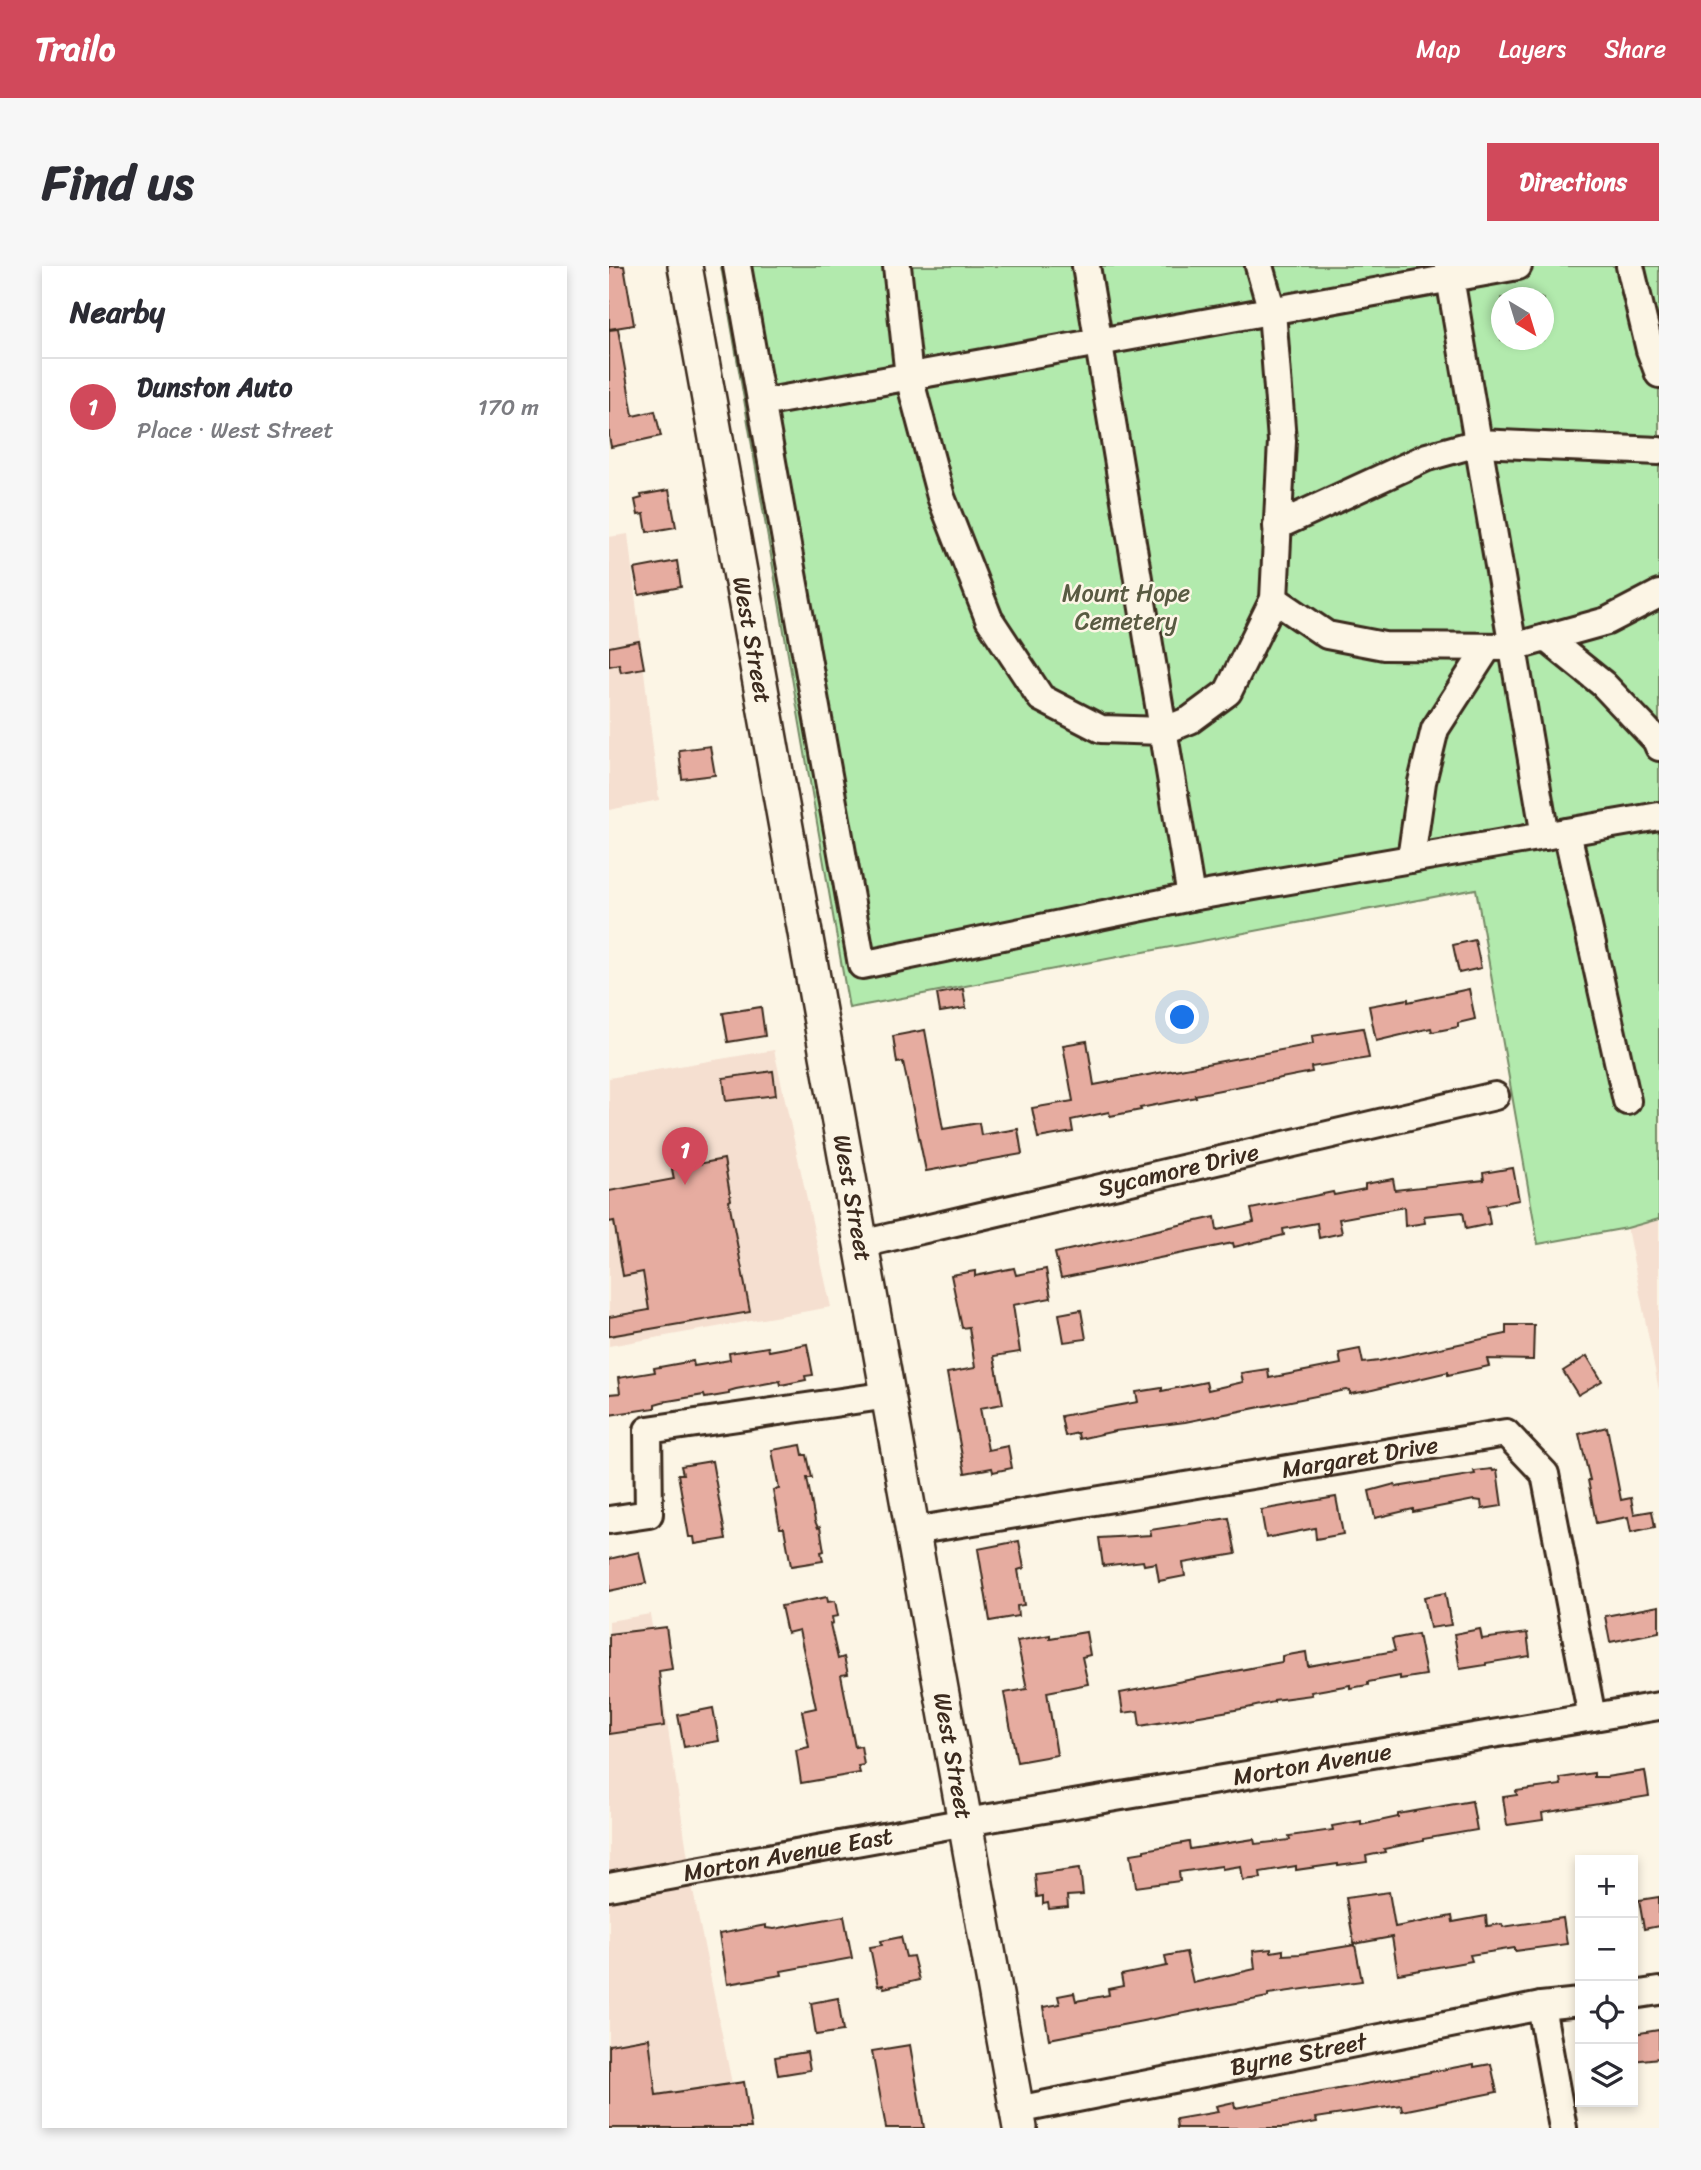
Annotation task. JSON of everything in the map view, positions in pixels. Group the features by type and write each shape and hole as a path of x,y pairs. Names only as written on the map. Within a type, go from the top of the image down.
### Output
{"main road":[{"name":"West Street","path":"685,266 1019,2119"}],"street":[{"path":"737,266 862,965 1191,897 1659,816"},
{"path":"897,266 909,377 941,497 989,619 1041,698 1101,729 1163,731 1190,720 1228,692 1274,599 1282,441 1272,311 1258,266"},
{"path":"1086,266 1191,897"},
{"path":"762,403 1272,311 1449,272 1518,266"},
{"path":"1630,266 1650,350 1659,374"},
{"path":"1449,272 1478,443 1501,647 1556,834 1627,1101"},
{"path":"1277,527 1427,457 1478,443 1659,451"},
{"path":"1274,599 1327,635 1384,646 1501,647 1607,621 1659,594"},
{"path":"1546,638 1603,684 1656,740 1659,747"},
{"path":"1411,859 1422,782 1435,729 1501,647"},
{"name":"Sycamore Drive","path":"861,1244 1495,1096"},
{"path":"609,1520 649,1514 648,1430 889,1395"},
{"name":"Margaret Drive","path":"913,1531 1506,1433 1545,1474 1592,1717"},
{"name":"Morton Avenue","path":"965,1822 1659,1706"},
{"name":"Morton Avenue East","path":"609,1887 965,1822"},
{"path":"1638,1994 1659,1992"},
{"name":"Byrne Street","path":"1019,2119 1541,2006 1575,2002"},
{"path":"1541,2006 1563,2128"}],"shaded area":[{"path":"628,534 659,800 609,810 609,537"},
{"path":"774,1050 831,1307 609,1346 609,1078"},
{"path":"1659,1219 1659,1390 1627,1228"},
{"path":"650,1614 694,1896 741,2128 609,2128 609,1621"}],"green space":[{"name":"Mount Hope Cemetery","path":"721,266 1659,266 1659,1219 1627,1228 1538,1244 1476,889 849,1008"}],"building":[{"path":"609,266 624,266 634,325 609,329"},
{"path":"618,329 633,416 655,411 661,436 611,447 609,330"},
{"path":"669,490 676,527 647,532 644,514 638,515 635,500 642,498 641,495"},
{"path":"677,561 681,587 639,595 634,569"},
{"path":"639,641 644,668 621,672 619,664 609,666 609,647"},
{"path":"710,746 715,775 682,779 679,750"},
{"path":"1475,940 1481,968 1459,973 1453,945"},
{"path":"963,989 966,1008 940,1012 937,994"},
{"path":"1469,989 1475,1019 1458,1023 1458,1027 1432,1032 1431,1028 1376,1041 1369,1006 1408,999 1408,1002"},
{"path":"761,1007 765,1036 728,1042 723,1013"},
{"path":"1363,1028 1369,1058 1311,1067 1312,1072 1195,1095 1196,1097 1140,1108 1141,1110 1110,1116 1109,1112 1071,1120 1073,1132 1038,1138 1032,1108 1073,1101 1063,1045 1087,1041 1094,1085 1313,1044 1312,1036"},
{"path":"925,1030 943,1129 979,1123 981,1135 1018,1129 1022,1154 926,1171 903,1062 897,1063 893,1036"},
{"path":"773,1071 776,1095 726,1101 723,1078"},
{"path":"724,1159 731,1200 729,1201 750,1312 609,1336 609,1317 649,1310 643,1272 623,1276 614,1221 609,1222 609,1191 674,1179 672,1169"},
{"path":"1513,1168 1519,1200 1487,1206 1490,1224 1466,1229 1463,1212 1424,1216 1425,1223 1405,1226 1404,1207 1339,1219 1342,1233 1319,1238 1317,1223 1283,1229 1284,1235 1234,1247 1233,1243 1061,1278 1055,1253 1215,1217 1217,1230 1254,1222 1251,1209 1333,1192 1334,1195 1365,1189 1365,1184 1393,1179 1395,1190 1484,1180 1483,1173"},
{"path":"1014,1268 1016,1275 1046,1269 1051,1298 1013,1305 1020,1352 994,1356 1003,1404 980,1408 988,1450 1008,1446 1012,1468 993,1472 992,1468 965,1473 947,1373 975,1368 969,1327 962,1328 951,1275 975,1271 975,1276"},
{"path":"1081,1310 1086,1339 1064,1342 1059,1314"},
{"path":"1506,1325 1534,1325 1533,1360 1487,1359 1489,1366 1448,1375 1448,1372 1368,1391 1350,1394 1350,1391 1346,1390 1185,1422 1115,1431 1079,1439 1078,1433 1065,1436 1061,1416 1138,1402 1136,1392 1162,1388 1162,1391 1206,1382 1208,1390 1243,1382 1241,1373 1268,1369 1269,1378 1341,1364 1339,1353 1360,1349 1363,1363 1379,1361 1506,1334"},
{"path":"807,1344 813,1375 805,1376 806,1380 781,1385 780,1381 736,1389 729,1391 729,1394 662,1402 655,1404 655,1408 609,1415 609,1394 620,1393 618,1378 655,1372 654,1368 693,1361 694,1366 730,1360 729,1353 768,1347 769,1351"},
{"path":"1587,1356 1602,1381 1578,1395 1563,1371"},
{"path":"1607,1427 1621,1500 1631,1498 1634,1514 1652,1511 1655,1527 1631,1532 1628,1517 1596,1523 1590,1480 1579,1434"},
{"path":"801,1445 803,1455 807,1455 812,1478 807,1478 824,1551 821,1552 823,1561 791,1566 773,1490 779,1489 772,1450"},
{"path":"712,1461 726,1539 695,1544 694,1537 689,1537 678,1474 683,1474 681,1466"},
{"path":"1497,1470 1502,1506 1482,1509 1481,1501 1474,1500 1375,1518 1369,1491 1395,1484 1396,1487"},
{"path":"1336,1497 1343,1534 1316,1539 1315,1528 1266,1538 1261,1510"},
{"path":"1229,1518 1236,1554 1183,1563 1185,1576 1159,1581 1156,1563 1144,1565 1143,1561 1103,1566 1099,1538 1151,1535 1150,1530"},
{"path":"1019,1541 1024,1568 1018,1570 1024,1605 1017,1606 1018,1616 990,1621 978,1549"},
{"path":"639,1552 646,1583 609,1591 609,1559"},
{"path":"1445,1593 1451,1625 1430,1628 1424,1597"},
{"path":"827,1597 828,1602 835,1601 838,1616 832,1617 833,1623 830,1624 838,1659 844,1657 848,1674 841,1675 855,1747 861,1746 864,1765 858,1766 860,1773 801,1783 796,1750 809,1747 802,1711 816,1708 799,1630 787,1633 781,1606"},
{"path":"1659,1606 1659,1632 1610,1642 1605,1616"},
{"path":"666,1627 672,1669 659,1671 664,1726 609,1734 609,1634"},
{"path":"1480,1629 1482,1639 1527,1633 1530,1656 1460,1669 1454,1634"},
{"path":"1086,1632 1090,1655 1082,1657 1088,1684 1047,1692 1057,1755 1017,1762 1004,1693 1027,1689 1017,1641"},
{"path":"1418,1634 1426,1675 1400,1679 1400,1676 1368,1682 1368,1685 1350,1688 1350,1685 1311,1692 1312,1695 1274,1700 1247,1708 1140,1726 1138,1711 1123,1713 1120,1693 1282,1662 1282,1656 1306,1652 1308,1666 1395,1651 1392,1639"},
{"path":"713,1708 719,1741 684,1747 678,1715"},
{"path":"1645,1771 1649,1796 1542,1813 1543,1820 1507,1825 1503,1797 1517,1795 1516,1791 1561,1785 1560,1778 1594,1773 1594,1777 1606,1777"},
{"path":"1472,1801 1477,1830 1384,1849 1385,1852 1366,1856 1367,1862 1296,1870 1296,1866 1260,1872 1261,1878 1243,1880 1241,1866 1222,1869 1222,1866 1179,1872 1180,1881 1136,1887 1131,1854 1144,1850 1189,1842 1190,1849 1254,1839 1255,1844 1290,1840 1289,1836 1333,1830 1332,1826 1361,1821 1361,1825 1398,1817 1398,1814"},
{"path":"1080,1868 1083,1895 1067,1896 1068,1907 1049,1909 1048,1903 1043,1904 1043,1896 1037,1897 1035,1874"},
{"path":"1389,1892 1395,1927 1452,1916 1453,1922 1486,1916 1487,1926 1502,1924 1503,1927 1563,1918 1567,1944 1470,1955 1472,1961 1398,1974 1392,1937 1354,1944 1346,1898"},
{"path":"1659,1897 1659,1926 1644,1929 1639,1900"},
{"path":"844,1916 852,1958 781,1971 782,1975 727,1984 719,1934 766,1925 766,1928 774,1929"},
{"path":"901,1937 906,1957 913,1956 919,1980 884,1988 883,1985 878,1986 870,1947 882,1945 881,1941"},
{"path":"1355,1945 1362,1981 1268,1994 1268,1997 1049,2039 1043,2007 1060,2004 1058,1996 1074,1993 1076,2001 1109,1995 1108,1989 1123,1986 1121,1975 1167,1966 1165,1956 1186,1952 1193,1983 1255,1969 1253,1951 1271,1949 1271,1952 1283,1950 1283,1955 1300,1954"},
{"path":"838,1998 843,2031 816,2035 811,2003"},
{"path":"1659,2030 1659,2058 1638,2060 1638,2033"},
{"path":"649,2038 656,2095 744,2082 751,2128 609,2128 609,2045"},
{"path":"910,2045 924,2128 886,2128 872,2051"},
{"path":"807,2052 810,2070 778,2075 775,2057"},
{"path":"1474,2064 1474,2067 1491,2064 1497,2092 1402,2111 1401,2105 1316,2118 1317,2122 1284,2128 1177,2128 1176,2119 1218,2112 1216,2106 1234,2102 1235,2108"}],"place":[{"name":"Dunston Auto","path":"685,1185"}]}
